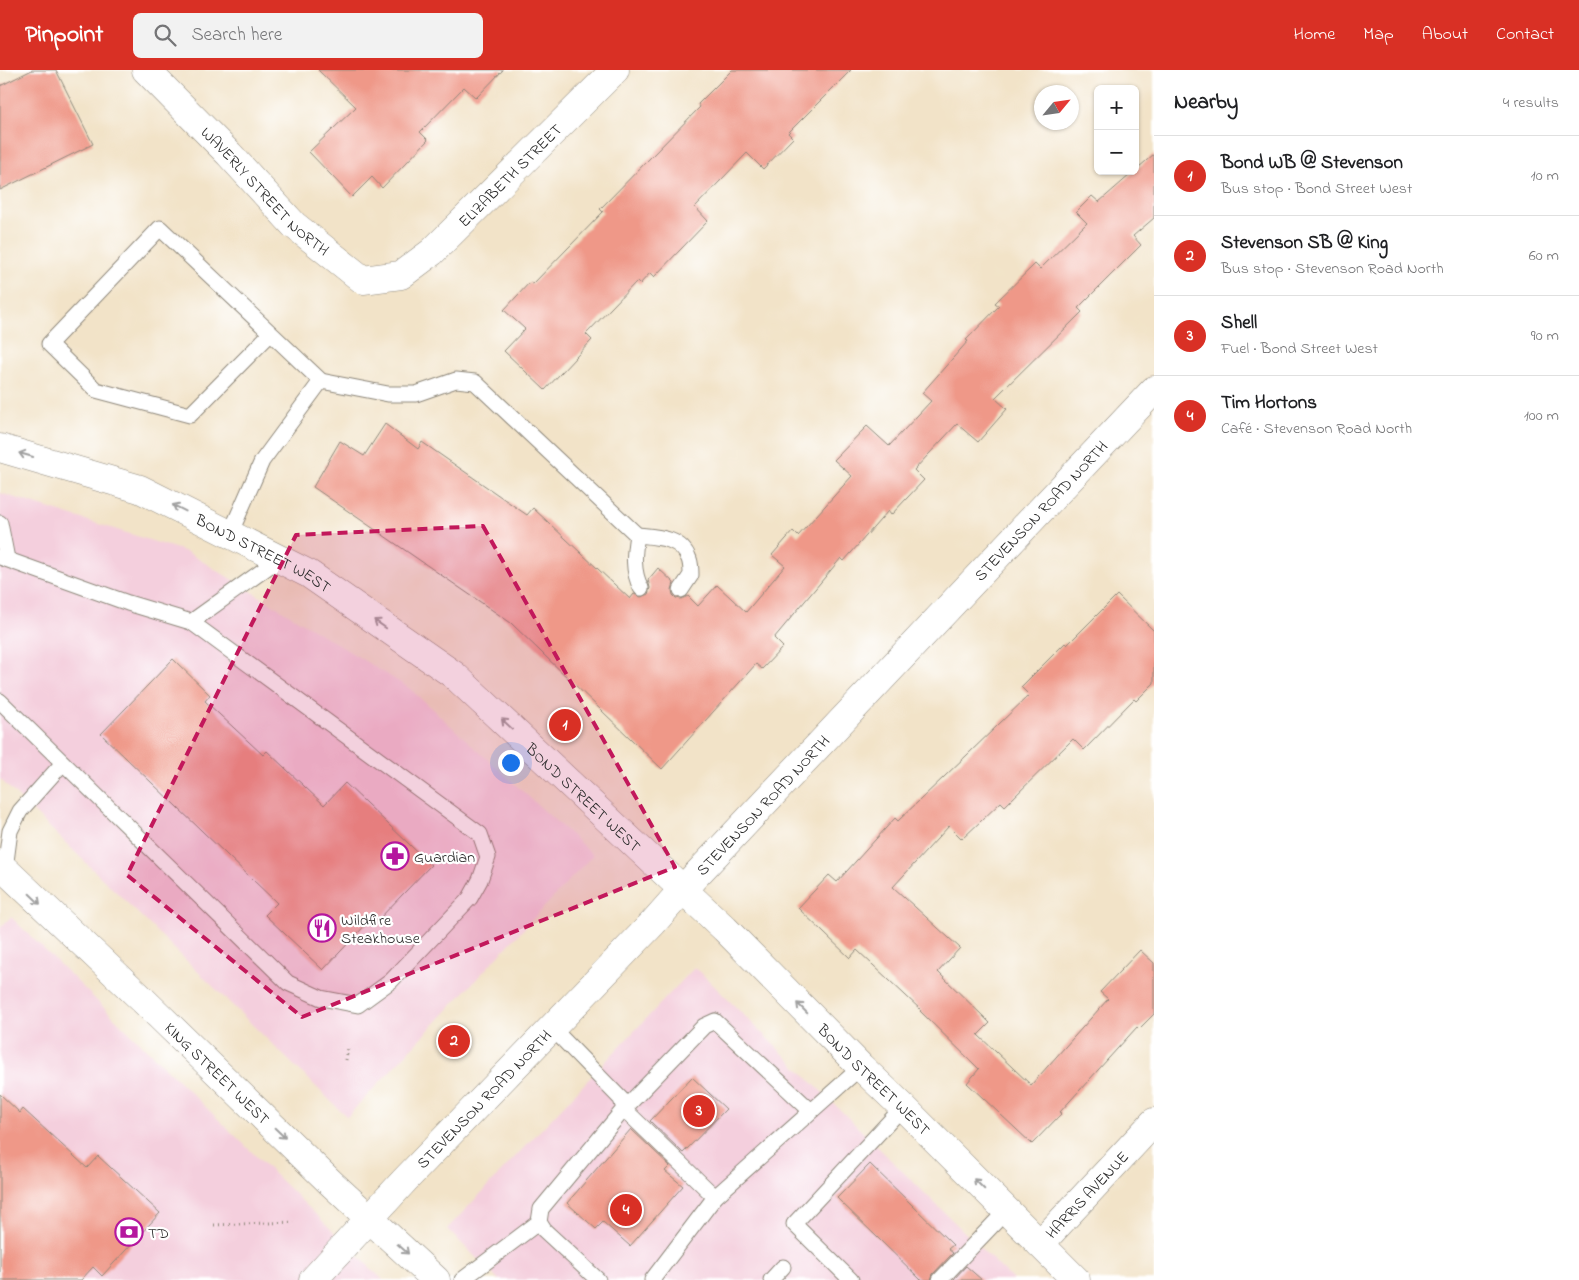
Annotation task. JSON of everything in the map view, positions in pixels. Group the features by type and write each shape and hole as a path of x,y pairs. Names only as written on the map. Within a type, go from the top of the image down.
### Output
{"main road":[{"name":"WAVERLY STREET NORTH","path":"146,70 229,154 294,226 363,280 401,275"},
{"name":"ELIZABETH STREET","path":"401,275 432,252 615,70"},
{"name":"STEVENSON ROAD NORTH","path":"313,1280 404,1181 653,923 1154,390"},
{"name":"BOND STREET WEST","path":"0,448 140,489 309,574 454,675 732,936 1076,1280"},
{"name":"KING STREET WEST","path":"2,867 144,1001 369,1219 436,1280"},
{"name":"HARRIS AVENUE","path":"1040,1244 1154,1122"}],"lane":[{"path":"270,334 190,415 96,390 49,344 160,228 321,381 388,394 416,394 456,380 475,382 637,535 660,537 679,544 690,560 691,575 681,590"},
{"path":"230,534 262,461 321,381"},
{"path":"0,523 3,558 128,603 191,622 480,834 488,857 480,880 470,898 391,981 358,1005 321,998 288,983 0,702"},
{"path":"637,535 633,555 637,581 641,588"},
{"path":"191,622 279,559"},
{"path":"2,867 10,831 20,810 63,763"},
{"path":"598,1280 544,1230 539,1222 541,1209 624,1109 704,1026 715,1021 811,1111"},
{"path":"552,1028 621,1099 624,1109 715,1197"},
{"path":"652,1280 715,1197 861,1067"},
{"path":"851,1280 794,1224 903,1107"},
{"path":"940,1280 1006,1211"},
{"path":"462,1280 539,1222"},
{"path":"771,1280 783,1266"}],"path":[{"path":"346,1060 348,1048"},
{"path":"214,1225 294,1222"}],"highlighted area":[{"path":"483,526 675,867 302,1017 127,875 296,535"}],"shaded area":[{"path":"0,493 187,552 409,688 593,855 347,1117 0,779"},
{"path":"11,917 383,1280 0,1280 0,928"},
{"path":"695,967 1013,1280 499,1280 447,1229"}],"building":[{"path":"32,70 56,70 93,144 0,190 0,86"},
{"path":"318,70 503,70 476,98 464,87 420,132 428,140 382,188 372,177 352,197 309,152 356,107"},
{"path":"732,70 851,70 788,133 793,138 763,169 747,153 695,207 708,221 654,277 650,273 640,284 637,281 586,334 592,340 545,390 504,351 525,329 504,310 530,282 533,284 603,212 600,209 700,107 698,104"},
{"path":"1154,154 1154,218 1133,236 1141,245 1078,308 1082,312 995,398 1007,409 978,442 957,424 914,470 924,480 891,515 888,511 844,561 841,558 774,638 783,647 762,669 756,664 662,769 511,623 313,487 340,441 364,456 385,424 418,449 422,442 527,515 533,508 630,599 634,594 641,597 648,594 650,588 648,580 658,568 674,583 672,590 676,598 681,599 688,596 698,606 717,585 746,612 785,566 772,555 793,531 798,536 852,476 834,460 867,426 889,446 931,401 922,393 968,341 966,340 999,306 995,303 1035,264 1040,269 1087,223 1076,212 1092,196 1099,202 1130,175 1139,175 1139,167"},
{"path":"1117,595 1154,631 1154,683 1136,701 1134,699 1084,750 1073,739 1005,806 1001,802 962,839 949,826 893,887 960,948 938,972 990,1023 978,1035 1031,1085 1108,999 1100,992 1140,950 1154,963 1154,1014 1139,1029 1137,1027 1060,1112 1062,1113 1032,1144 967,1083 979,1069 921,1010 857,950 850,958 798,908 829,875 837,882 895,818 898,821 1029,695 1021,687 1065,643 1067,645"},
{"path":"173,659 210,695 205,701 263,755 267,751 324,805 345,783 431,865 377,921 373,917 323,970 265,915 277,903 101,734"},
{"path":"692,1077 726,1109 683,1153 650,1121"},
{"path":"0,1094 20,1113 23,1109 87,1168 98,1156 160,1213 102,1276 93,1267 81,1280 0,1280"},
{"path":"631,1129 670,1166 665,1171 683,1186 630,1246 603,1222 596,1229 567,1203"},
{"path":"870,1164 953,1245 948,1249 953,1253 933,1274 931,1280 921,1280 837,1198"},
{"path":"966,1266 982,1280 953,1280"}],"place":[{"name":"Bond WB @ Stevenson","path":"565,725"},
{"name":"Guardian","path":"395,856"},
{"name":"Wildfire Steakhouse","path":"322,928"},
{"name":"Stevenson SB @ King","path":"454,1041"},
{"name":"Shell","path":"699,1111"},
{"name":"Tim Hortons","path":"626,1210"},
{"name":"TD","path":"129,1232"}]}
